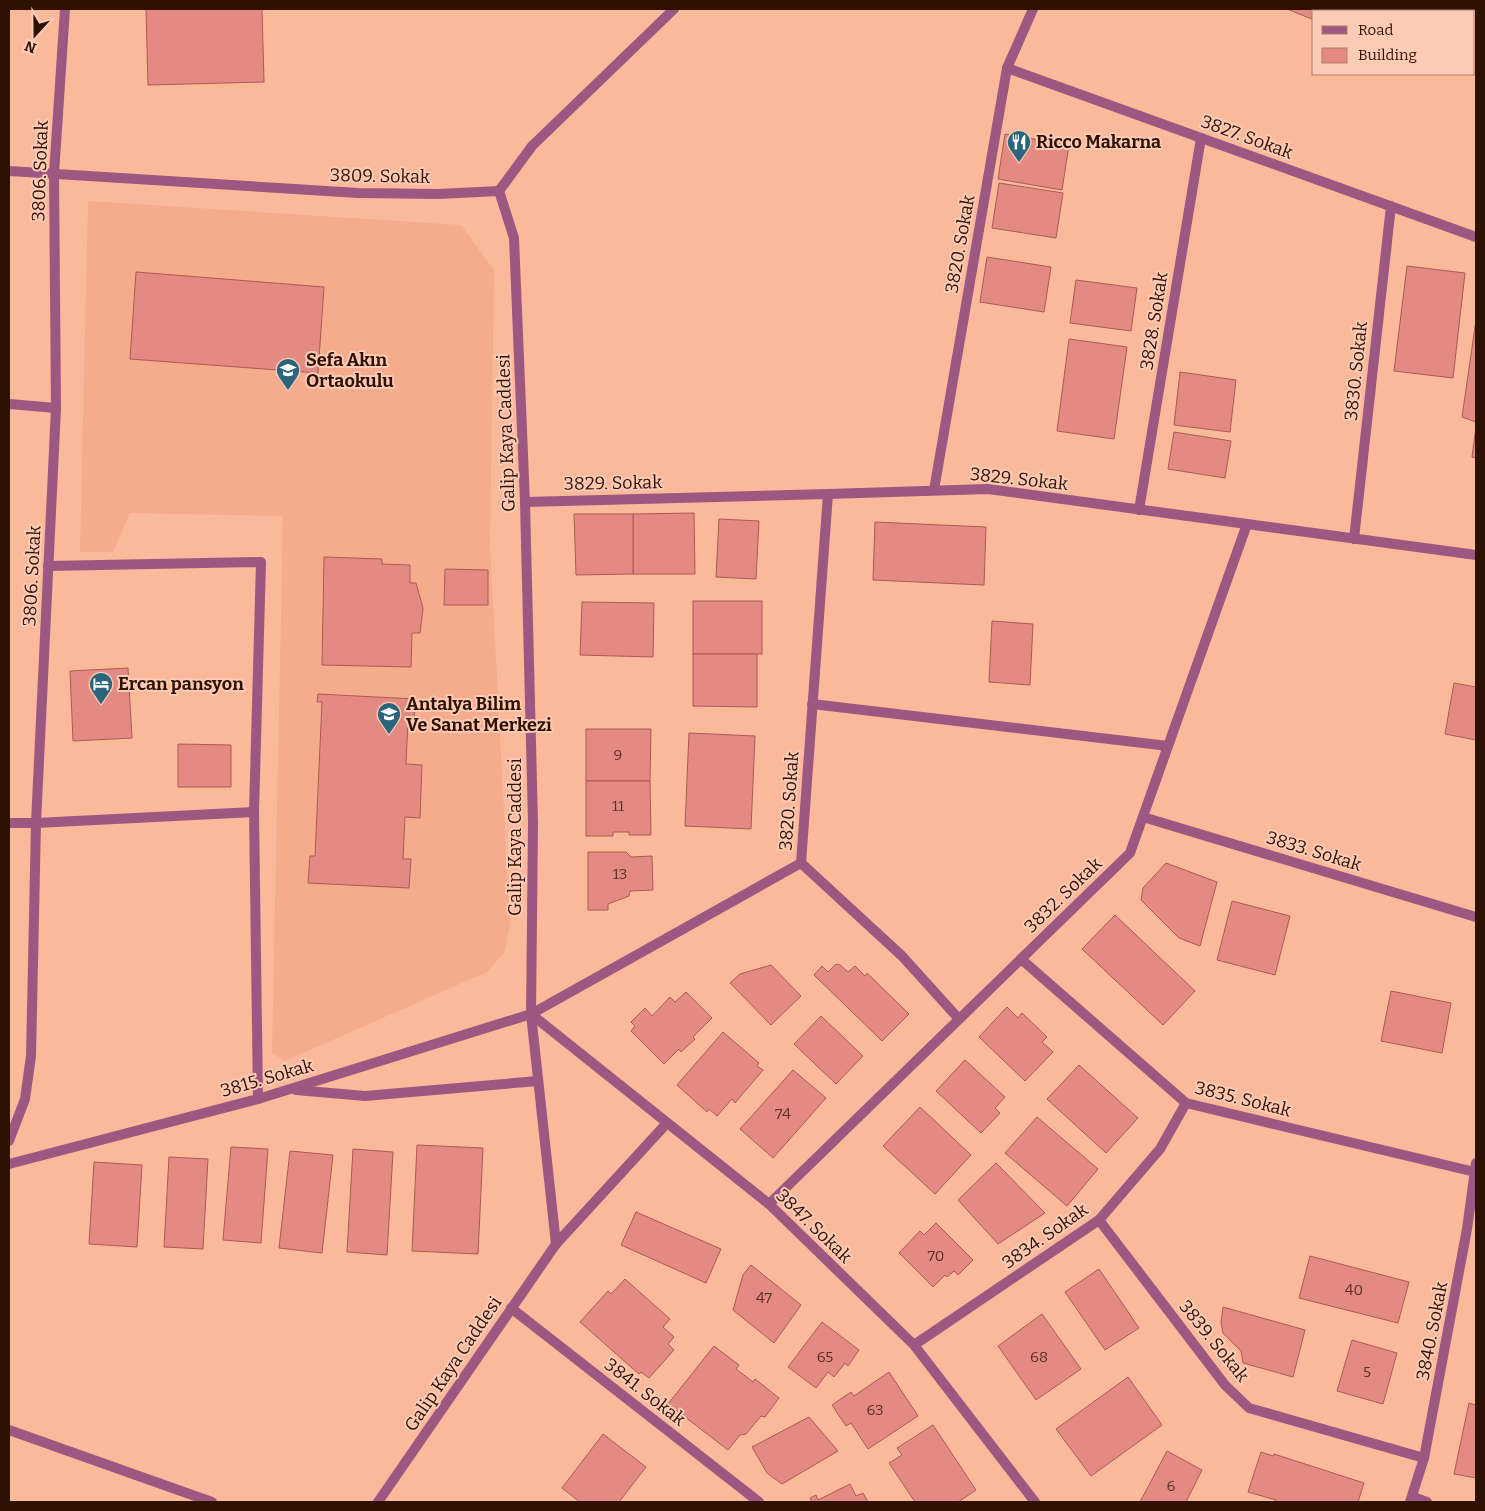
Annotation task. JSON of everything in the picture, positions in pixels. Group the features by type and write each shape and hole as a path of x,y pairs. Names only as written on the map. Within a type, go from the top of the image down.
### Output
{"street":[{"name":"3806. Sokak","path":"9,1141 25,1099 31,1056 36,823 56,408 54,174 65,9"},
{"path":"499,190 532,146 674,9"},
{"name":"3820. Sokak","path":"934,490 1007,68 1033,9"},
{"name":"3827. Sokak","path":"1007,68 1476,237"},
{"name":"3828. Sokak","path":"1139,510 1200,138"},
{"name":"3809. Sokak","path":"9,171 358,193 438,194 499,190"},
{"name":"Galip Kaya Caddesi","path":"499,190 514,238 525,502 533,823 531,1014 556,1244"},
{"name":"3830. Sokak","path":"1354,539 1391,206"},
{"path":"9,404 56,408"},
{"name":"3829. Sokak","path":"525,502 988,489 1476,555"},
{"name":"3820. Sokak","path":"531,1014 800,863 828,494"},
{"name":"3832. Sokak","path":"769,1204 1130,853 1247,524"},
{"path":"48,566 261,562 254,812 258,1099"},
{"path":"812,704 1168,746"},
{"path":"9,823 254,812"},
{"name":"3833. Sokak","path":"1142,817 1476,917"},
{"path":"800,863 902,956 959,1019"},
{"name":"3835. Sokak","path":"1021,958 1186,1103 1476,1168"},
{"name":"3815. Sokak","path":"9,1164 258,1099 531,1014"},
{"name":"3847. Sokak","path":"531,1014 769,1204 914,1345 1035,1502"},
{"path":"290,1089 365,1096 538,1081"},
{"name":"3834. Sokak","path":"914,1345 1099,1220 1160,1149 1186,1103"},
{"name":"Galip Kaya Caddesi","path":"378,1502 556,1244 667,1123"},
{"name":"3840. Sokak","path":"1411,1500 1424,1458 1472,1230 1476,1168"},
{"name":"3839. Sokak","path":"1099,1220 1225,1385 1249,1408 1424,1458"},
{"name":"3841. Sokak","path":"511,1308 759,1502"},
{"path":"9,1430 212,1502"},
{"path":"1411,1500 1427,1502"}],"shaded area":[{"path":"88,201 461,225 494,270 490,545 510,924 504,953 487,972 285,1061 272,1053 283,516 130,513 113,552 80,552"}],"building":[{"path":"146,9 262,9 264,82 148,85"},
{"path":"1287,9 1337,9 1312,10 1312,19"},
{"path":"1347,9 1388,9 1388,10"},
{"path":"1005,134 1069,145 1062,190 998,179"},
{"path":"999,183 1063,193 1056,238 992,228"},
{"path":"987,257 1051,267 1044,312 980,302"},
{"path":"1407,266 1465,273 1453,378 1394,371"},
{"path":"136,272 324,287 318,373 130,359"},
{"path":"1076,280 1137,288 1131,331 1070,323"},
{"path":"1476,320 1476,422 1462,417"},
{"path":"1069,339 1127,347 1114,439 1057,431"},
{"path":"1180,372 1236,380 1230,432 1174,425"},
{"path":"1476,426 1476,458 1472,457"},
{"path":"1174,432 1231,441 1225,478 1168,469"},
{"path":"694,513 695,574 633,574 633,514"},
{"path":"574,514 633,514 633,574 576,575"},
{"path":"719,519 759,521 756,579 716,577"},
{"path":"875,522 986,527 984,585 873,580"},
{"path":"324,557 382,559 382,564 410,565 410,583 416,583 423,608 420,633 412,633 411,667 322,665"},
{"path":"445,569 488,570 488,605 444,605"},
{"path":"693,601 762,601 762,654 693,654"},
{"path":"582,602 654,603 653,657 580,655"},
{"path":"992,621 1033,624 1030,685 989,682"},
{"path":"693,654 757,654 757,707 693,706"},
{"name":"Ercan pansyon","path":"128,668 132,738 73,741 70,671"},
{"path":"1454,683 1476,687 1476,740 1445,734"},
{"path":"318,694 415,699 414,720 408,719 406,764 422,765 420,818 405,817 403,859 411,859 409,888 308,883 310,856 315,856 322,702 317,702"},
{"path":"586,729 651,729 650,781 586,781"},
{"path":"689,733 755,736 751,829 685,826"},
{"path":"178,744 231,745 231,787 178,787"},
{"path":"586,781 650,781 651,835 629,835 629,832 613,832 613,836 586,836"},
{"path":"588,852 626,852 631,857 652,856 653,890 630,891 629,896 608,904 608,910 588,910"},
{"path":"1166,863 1217,882 1200,946 1179,938 1141,900 1143,888"},
{"path":"1232,901 1290,916 1275,975 1217,960"},
{"path":"1115,915 1195,991 1163,1025 1082,949"},
{"path":"836,964 848,972 855,966 865,976 867,973 909,1014 882,1041 814,975 822,966 828,972"},
{"path":"771,965 801,996 771,1025 730,983 740,974"},
{"path":"1391,991 1451,1003 1442,1053 1381,1041"},
{"path":"686,992 712,1018 693,1037 695,1039 681,1052 679,1049 664,1064 631,1031 635,1026 631,1022 645,1008 652,1016 670,997 675,1002"},
{"path":"1007,1007 1018,1018 1022,1013 1047,1037 1042,1042 1053,1052 1025,1081 979,1037"},
{"path":"821,1016 863,1056 836,1084 794,1044"},
{"path":"723,1032 759,1063 757,1066 763,1070 735,1103 732,1099 717,1116 709,1109 707,1112 677,1085"},
{"path":"965,1060 1005,1097 995,1108 1000,1113 981,1133 936,1091"},
{"path":"1079,1065 1138,1118 1106,1153 1047,1099"},
{"path":"793,1070 826,1098 773,1158 740,1129"},
{"path":"920,1107 971,1155 935,1194 883,1146"},
{"path":"1037,1117 1098,1169 1067,1206 1005,1153"},
{"path":"417,1145 483,1148 478,1254 412,1251"},
{"path":"231,1147 268,1149 261,1243 223,1240"},
{"path":"353,1149 393,1152 387,1255 347,1252"},
{"path":"290,1151 333,1155 322,1253 279,1248"},
{"path":"169,1157 208,1159 203,1249 164,1247"},
{"path":"94,1162 142,1165 137,1247 89,1244"},
{"path":"996,1163 1045,1213 998,1244 958,1200"},
{"path":"636,1212 721,1249 706,1283 621,1245"},
{"path":"936,1223 973,1260 958,1275 954,1271 947,1277 945,1275 933,1287 899,1253 920,1231 924,1235"},
{"path":"1310,1256 1409,1282 1398,1323 1299,1298"},
{"path":"751,1265 801,1305 774,1343 733,1310 743,1275"},
{"path":"1099,1269 1139,1328 1105,1350 1065,1292"},
{"path":"625,1279 670,1319 663,1327 674,1337 668,1344 674,1350 649,1378 641,1372 639,1374 580,1322 608,1291 611,1294"},
{"path":"1223,1307 1305,1330 1293,1377 1243,1363 1241,1351 1223,1333 1221,1323"},
{"path":"1042,1314 1081,1369 1036,1400 998,1346"},
{"path":"822,1322 859,1350 848,1366 845,1363 834,1377 828,1372 816,1388 788,1367"},
{"path":"1352,1340 1397,1353 1383,1404 1337,1391"},
{"path":"714,1346 739,1365 736,1369 753,1382 755,1379 779,1398 765,1417 761,1416 746,1434 740,1435 728,1450 668,1404"},
{"path":"889,1372 918,1416 868,1449 851,1423 846,1426 832,1405 851,1392 854,1396"},
{"path":"1128,1377 1162,1425 1091,1476 1056,1429"},
{"path":"1469,1403 1476,1405 1476,1478 1454,1474"},
{"path":"809,1417 838,1451 782,1484 767,1473 752,1447"},
{"path":"933,1425 976,1490 958,1502 915,1502 889,1463 902,1455 897,1448"},
{"path":"603,1434 646,1467 619,1502 580,1502 562,1488"},
{"path":"1167,1451 1202,1470 1186,1502 1140,1502"},
{"path":"1261,1452 1273,1456 1274,1454 1364,1483 1358,1502 1275,1502 1276,1500 1248,1492"},
{"path":"850,1484 856,1496 863,1493 868,1502 812,1502 810,1498 816,1495 818,1500"}],"place":[{"name":"Ricco Makarna","path":"1019,163"},
{"name":"Sefa Akın Ortaokulu","path":"288,391"},
{"name":"Ercan pansyon","path":"101,705"},
{"name":"Antalya Bilim Ve Sanat Merkezi","path":"389,735"}]}
